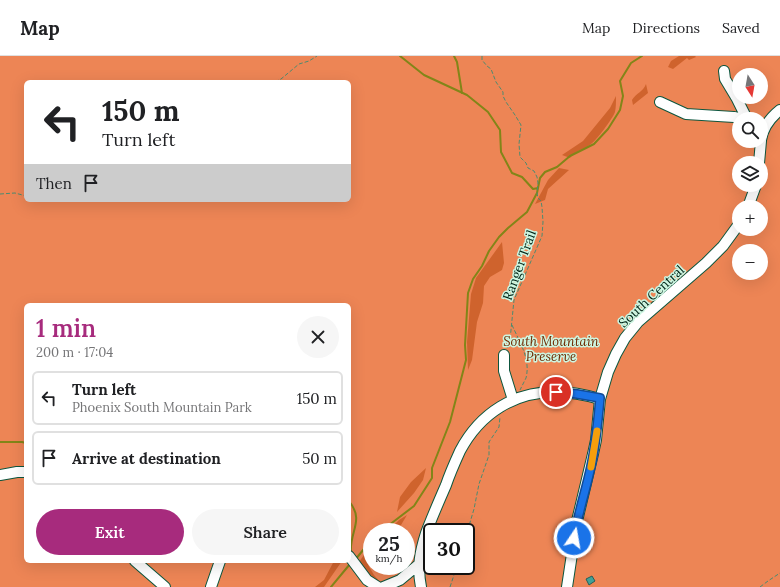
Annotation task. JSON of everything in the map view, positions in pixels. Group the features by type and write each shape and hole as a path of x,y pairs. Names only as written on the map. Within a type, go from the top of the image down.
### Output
{"street":[{"path":"724,71 725,79 744,112"},
{"path":"660,102 686,114 732,116"},
{"path":"768,123 780,110"},
{"name":"South Central","path":"567,587 577,521 596,440 600,398 608,372 616,354 624,338 638,322 706,262 732,235"},
{"path":"504,355 504,371 512,399"},
{"path":"421,587 418,565 426,533 461,450 471,434 484,420 512,399 532,394 556,392 600,398"},
{"path":"0,475 24,472"},
{"path":"351,559 367,580 378,587"},
{"path":"137,563 165,587"},
{"path":"211,587 219,563"},
{"path":"383,587 400,580 418,565"}],"path":[{"path":"279,80 299,64 318,56"},
{"name":"Ranger Trail","path":"482,56 482,60 491,69 496,82 503,92 506,102 521,125 519,144 520,157 537,177 537,193 542,207 542,236 514,300 510,340 504,355"},
{"path":"0,194 15,193 24,195"},
{"path":"512,325 523,349 527,366 526,378 518,394 512,399"},
{"path":"470,523 479,484 489,454 489,442 499,426 501,415"},
{"path":"760,587 780,573"},
{"path":"450,587 454,575"}],"green space":[{"name":"South Mountain Preserve","path":"0,56 780,56 780,587 0,587"}],"shaded area":[{"path":"679,56 696,57 689,60 687,58 673,69 668,67 671,61"},
{"path":"646,84 648,93 633,105 632,100"},
{"path":"616,96 614,115 597,139 575,153 570,158 562,155 583,141 610,108"},
{"path":"559,168 569,170 548,189 545,200 535,204 548,180"},
{"path":"502,242 504,263 502,270 490,277 484,286 483,303 477,322 472,360 468,370 467,342 471,294 476,278"},
{"path":"426,468 423,480 414,493 397,512 400,497 411,482"},
{"path":"407,515 402,523 396,523"},
{"path":"363,556 363,569 358,563"},
{"path":"333,563 341,563 324,587 315,587 324,580"},
{"path":"368,575 374,575 381,583 373,581"}],"building":[{"path":"592,576 595,581 589,585 586,579"}],"waterway":[{"path":"400,56 424,75 467,95 488,112 500,130 501,152 512,173 522,177 533,189 538,188"},
{"path":"454,56 457,62 462,93"},
{"path":"392,523 414,506 432,478 432,468 450,422 466,360 465,345 468,293 473,279 499,237 527,212 537,193 540,178 545,172 557,167 570,156 594,144 608,129 620,110 623,96 620,81 631,63 642,56"},
{"path":"0,442 24,442"},
{"path":"351,504 356,514 351,545"},
{"path":"351,545 351,553"},
{"path":"355,560 363,550"},
{"path":"331,587 350,564"}],"slow traffic":[{"path":"591,467 597,431"}],"route":[{"path":"556,392 569,392 600,398 596,440 574,538"}]}
